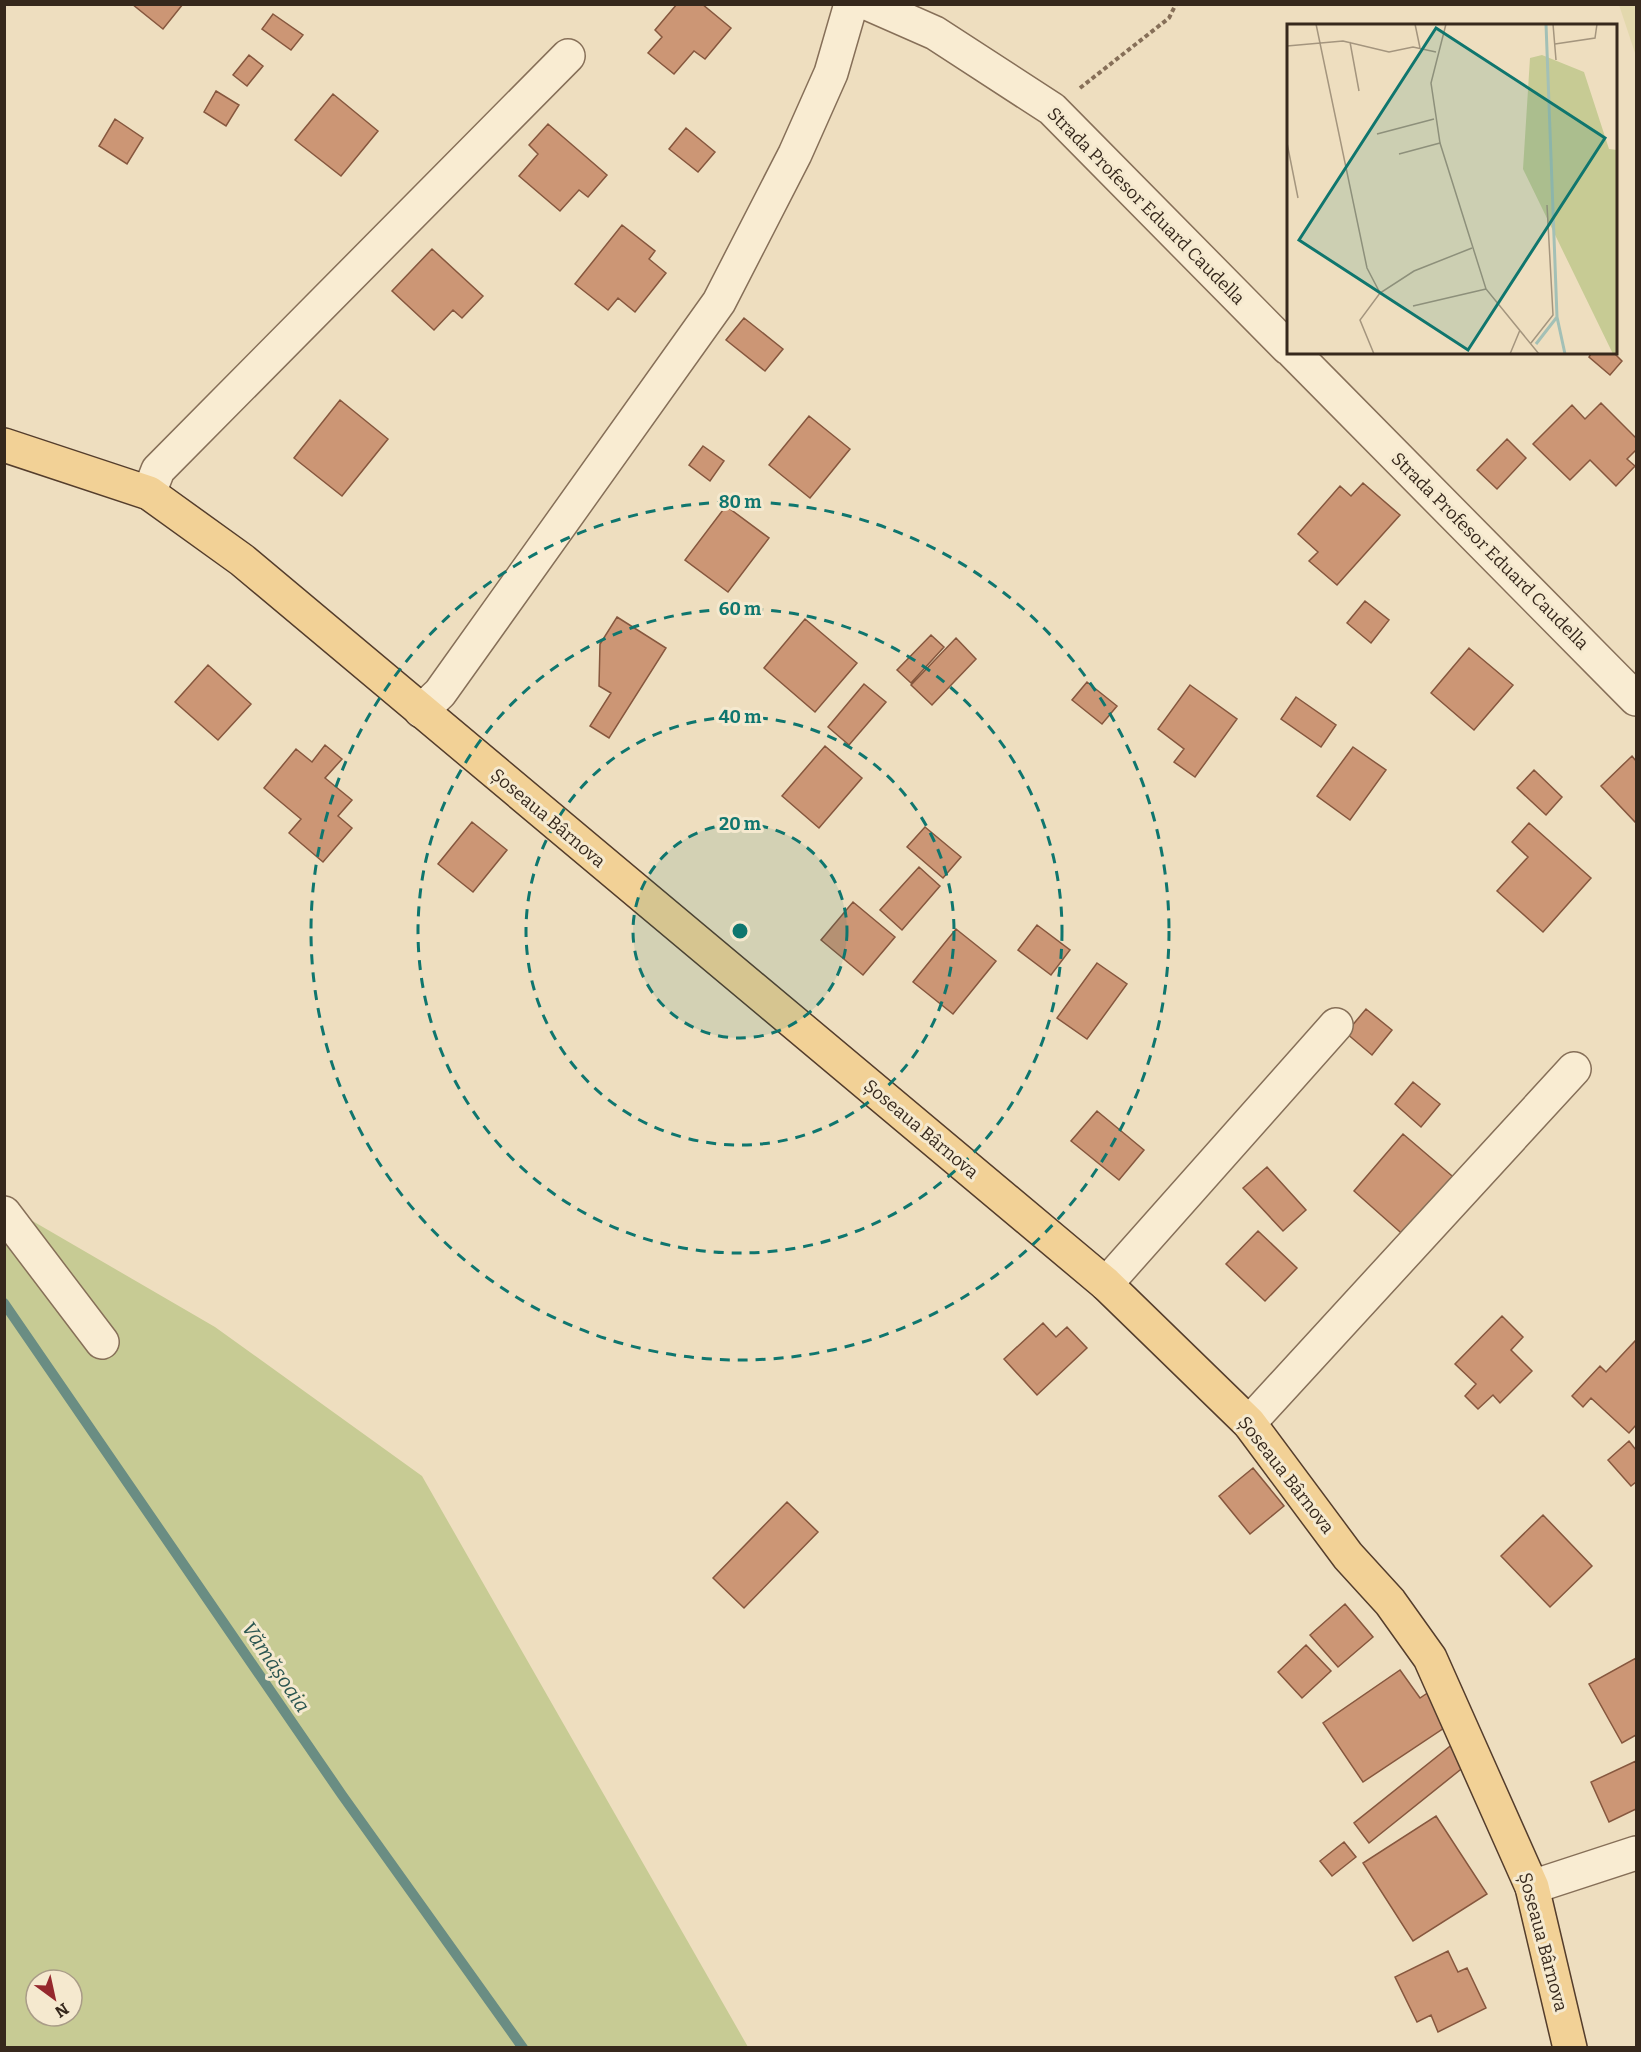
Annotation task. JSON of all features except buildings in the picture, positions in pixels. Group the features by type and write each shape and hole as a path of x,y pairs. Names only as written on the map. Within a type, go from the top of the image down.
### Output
{"main road":[{"name":"Șoseaua Bârnova","path":"4,445 149,493 242,560 1106,1284 1249,1423 1348,1556 1390,1602 1430,1658 1532,1887 1570,2048"}],"street":[{"path":"421,711 440,693 719,302 795,154 831,73 851,4"},
{"name":"Strada Profesor Eduard Caudella","path":"869,4 935,33 1052,109 1287,347"},
{"path":"149,493 158,470 568,56"},
{"name":"Strada Profesor Eduard Caudella","path":"1295,354 1636,699"},
{"path":"1106,1284 1336,1025"},
{"path":"1249,1423 1574,1069"},
{"path":"4,1213 102,1342"},
{"path":"1532,1887 1636,1853"}],"path":[{"path":"1052,109 1169,18 1176,4"}],"shaded area":[{"path":"1619,5 1636,5 1636,56"}],"green space":[{"path":"5,1205 215,1327 422,1476 748,2047 7,2048 5,2046"}],"waterway":[{"name":"Vămășoaia","path":"4,1303 342,1795 523,2048"}]}
